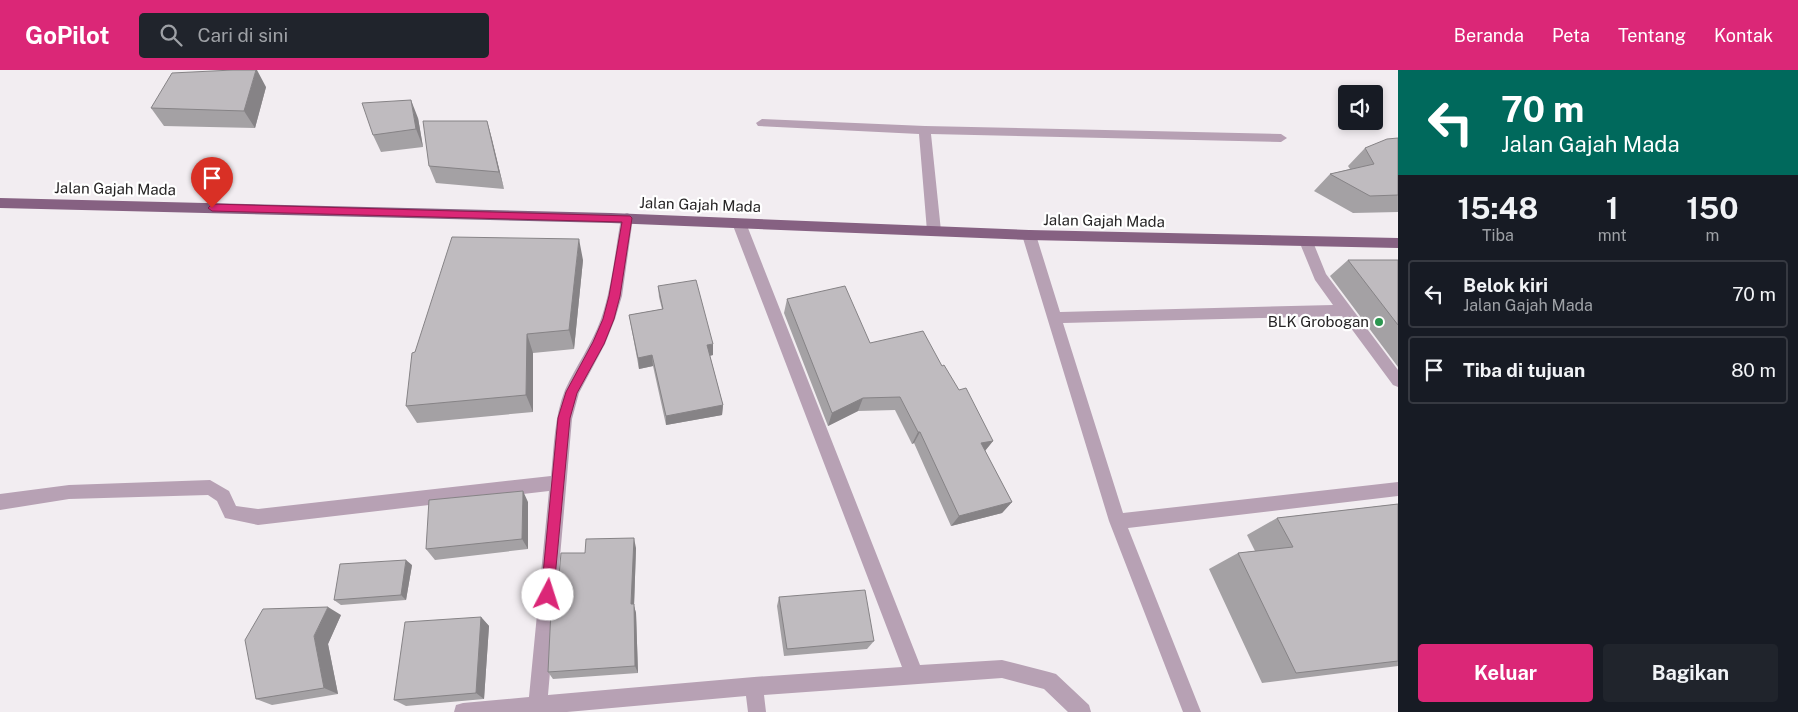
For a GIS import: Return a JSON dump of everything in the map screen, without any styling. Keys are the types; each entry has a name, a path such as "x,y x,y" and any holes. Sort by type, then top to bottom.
{"main road":[{"name":"Jalan Gajah Mada","path":"0,204 627,218 1029,235 1398,243"}],"street":[{"path":"762,123 925,130 1281,138"},
{"path":"925,130 934,231"},
{"path":"537,709 564,418 572,392 598,344 608,319 615,296 627,218"},
{"path":"739,223 914,674"},
{"path":"1029,235 1116,521 1192,712"},
{"path":"1306,241 1320,276 1398,381"},
{"path":"1055,318 1345,310"},
{"path":"0,502 69,492 210,487 223,496 231,513 258,517 558,483"},
{"path":"1116,521 1398,489"},
{"path":"463,712 537,709 754,686 1002,669 1049,681 1082,712"},
{"path":"754,686 757,712"}],"building":[{"path":"256,70 244,111 151,108 172,73"},
{"path":"411,100 416,129 373,135 362,103"},
{"path":"423,121 487,121 499,172 429,166"},
{"path":"1398,138 1398,195 1370,196 1330,174 1374,164 1365,148 1387,139"},
{"path":"452,237 579,239 569,330 527,334 526,395 406,406 412,353 415,352"},
{"path":"1348,260 1398,260 1398,325"},
{"path":"696,280 713,344 707,345 723,405 666,416 652,355 638,358 629,315 663,309 658,286"},
{"path":"845,286 870,343 923,331 942,366 944,365 959,390 966,388 993,441 981,443 1012,502 959,516 920,432 918,432 900,397 863,398 832,413 787,299"},
{"path":"523,491 522,539 426,549 429,500"},
{"path":"1398,504 1398,661 1296,673 1238,553 1293,547 1277,518"},
{"path":"634,538 631,604 634,604 635,666 548,672 551,610 556,609 561,553 585,553 586,539"},
{"path":"406,560 401,595 334,600 340,564"},
{"path":"865,590 874,641 787,649 779,597"},
{"path":"328,607 314,636 324,688 256,699 245,640 263,609"},
{"path":"481,617 476,693 394,700 405,622"}],"place":[{"name":"BLK Grobogan","path":"1379,322"}],"route":[{"path":"212,208 627,218 615,296 608,319 598,344 572,392 564,418 548,595"}]}
